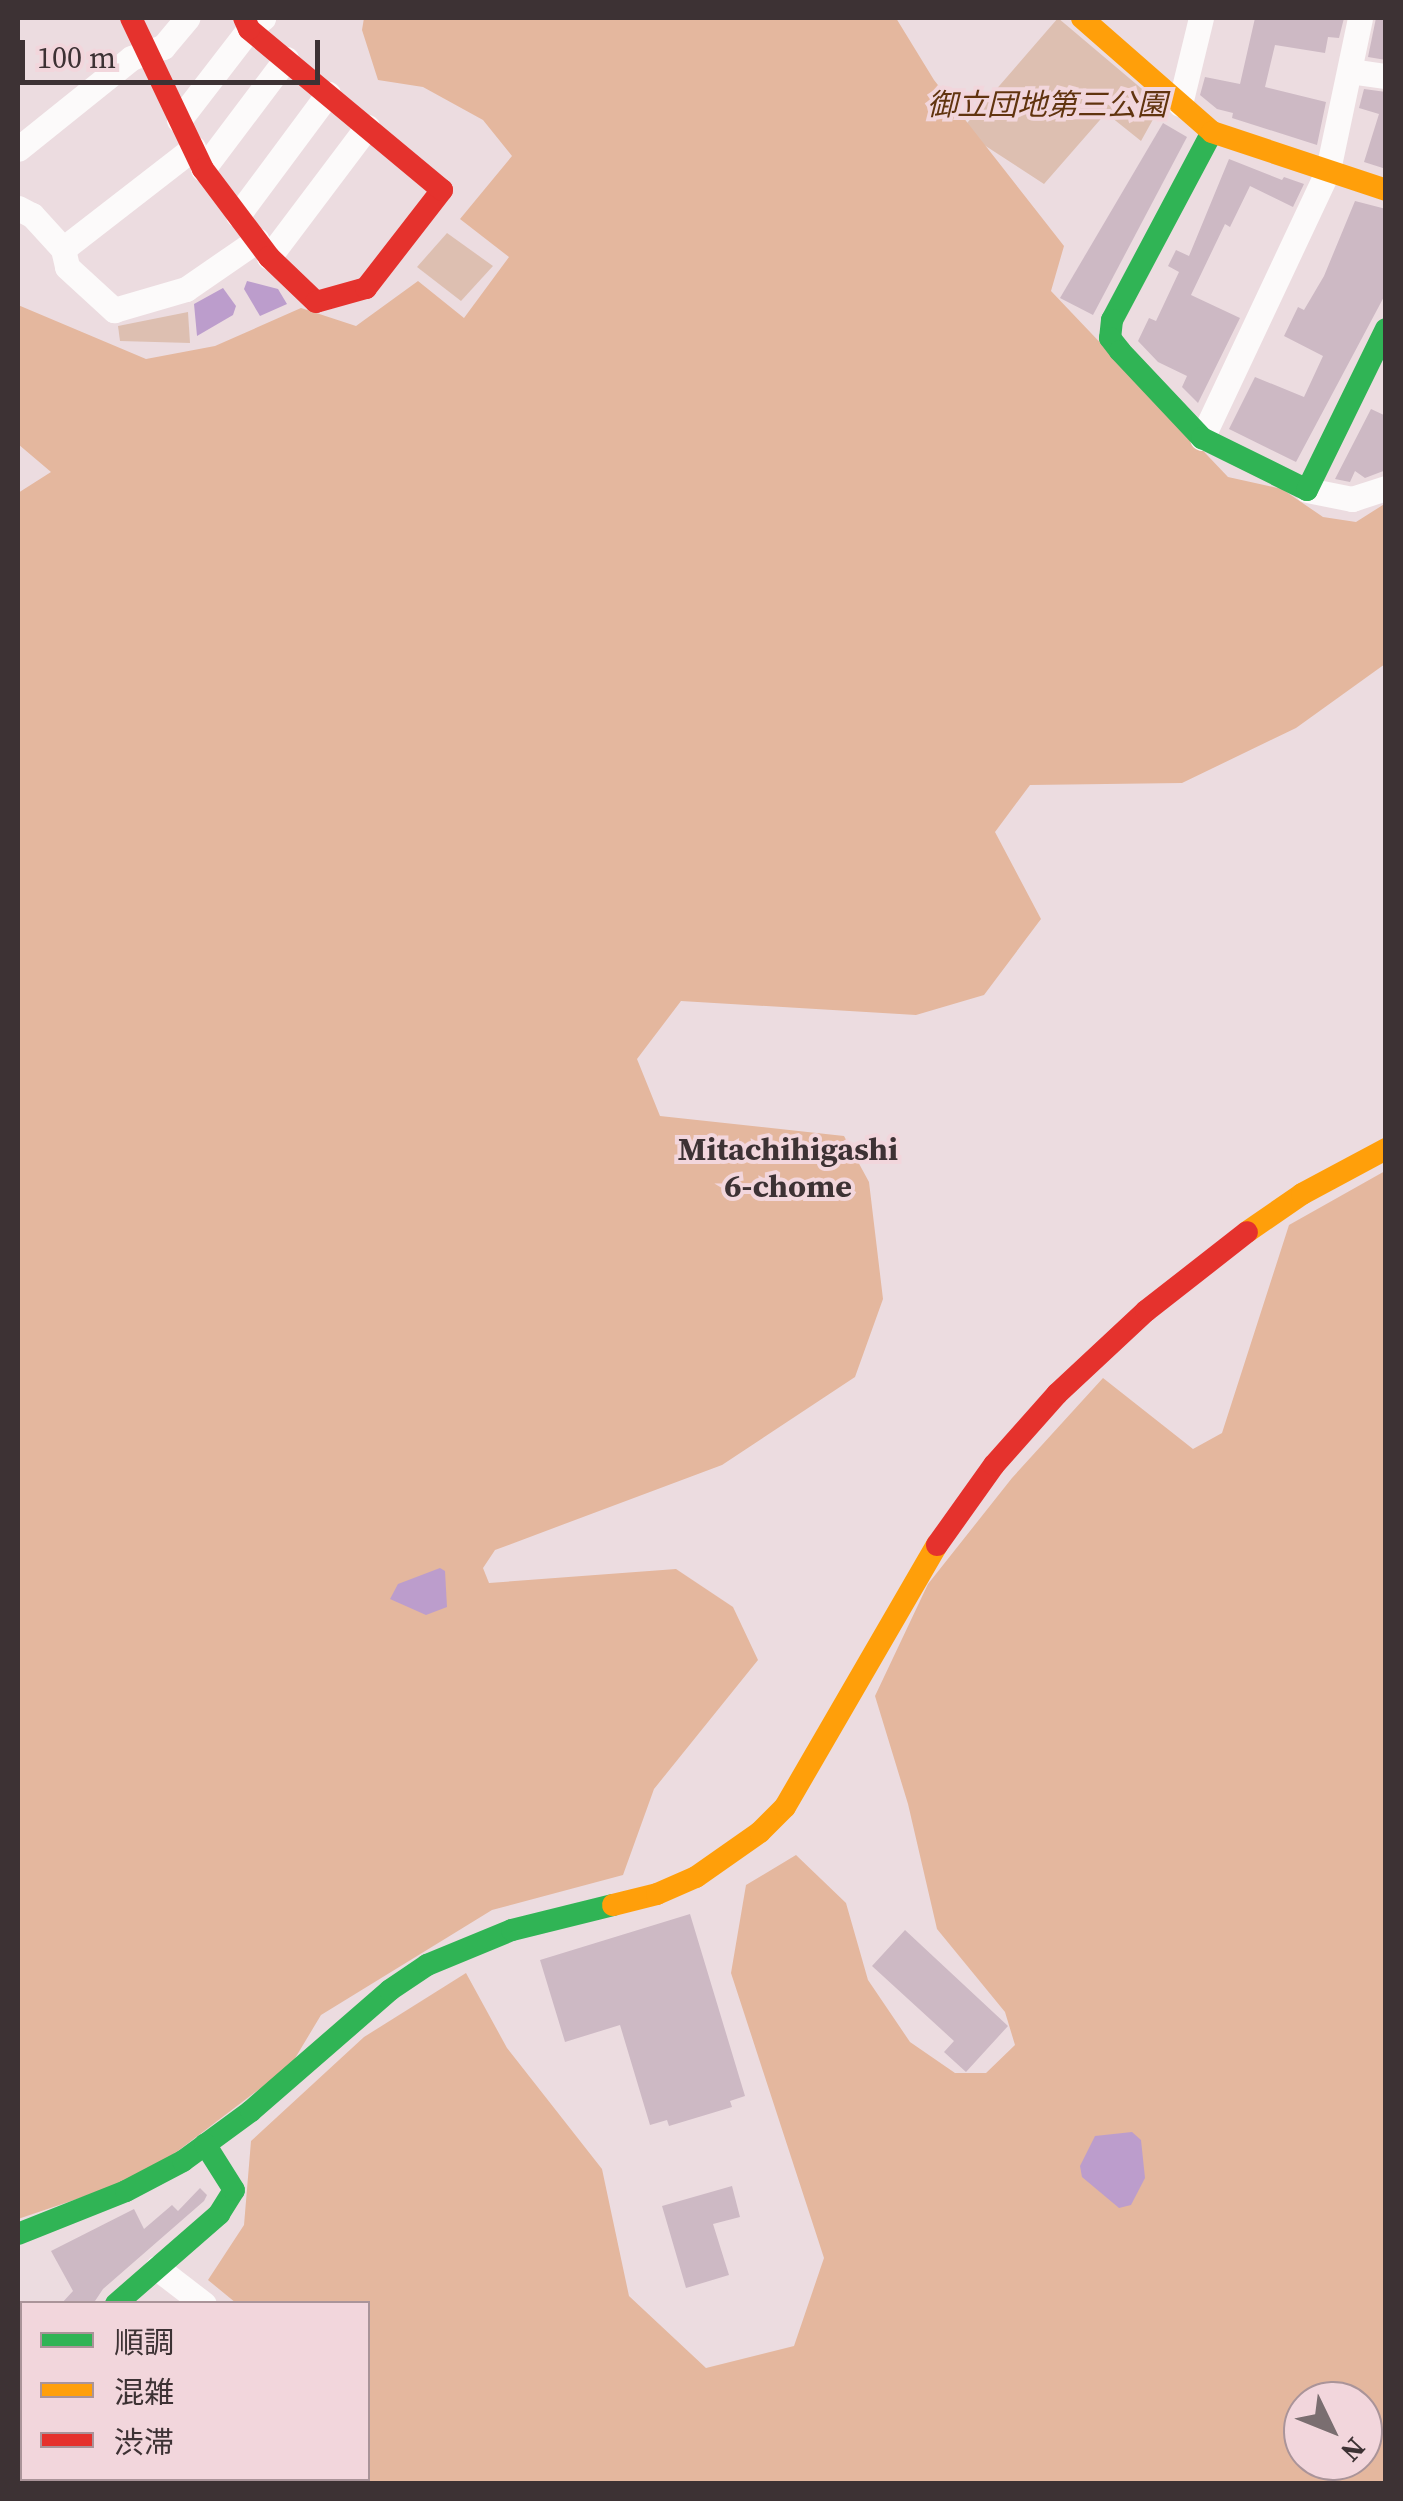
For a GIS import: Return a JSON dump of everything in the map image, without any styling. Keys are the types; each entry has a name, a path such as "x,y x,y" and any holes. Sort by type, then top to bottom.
{"street":[{"path":"131,18 179,120 198,158 263,248 316,302 366,288 442,190 286,60 252,21 179,120"},
{"path":"18,150 132,58 163,47 187,18"},
{"path":"1082,18 1212,132 1386,190"},
{"path":"1180,104 1201,18"},
{"path":"1202,438 1328,170 1360,18"},
{"path":"62,249 198,158 286,60"},
{"path":"1350,72 1386,76"},
{"path":"238,216 328,94"},
{"path":"18,208 32,215 62,249 67,267 114,310 186,289 263,248 367,127"},
{"path":"1212,132 1112,320 1110,338 1202,438 1327,498 1352,499 1386,488"},
{"path":"1307,490 1386,329"},
{"path":"18,2234 157,2176 251,2110 390,1990 427,1964 512,1930 657,1894 696,1876 760,1832 786,1806 812,1766 930,1555 994,1465 1057,1394 1146,1311 1222,1250 1302,1194 1386,1149"},
{"path":"119,2301 219,2214 234,2190 205,2144"},
{"path":"157,2268 200,2301"}],"green space":[{"name":"御立団地第三公園","path":"1058,18 1161,105 1141,141 1106,113 1044,184 961,130"},
{"path":"447,233 493,266 461,301 417,267"},
{"path":"188,312 190,343 120,341 118,326"}],"shaded area":[{"path":"364,18 896,18 934,80 1064,246 1051,291 1228,477 1282,489 1323,517 1356,522 1386,503 1385,664 1296,728 1182,783 1030,785 995,832 1041,919 984,995 916,1015 681,1001 637,1059 660,1116 844,1136 869,1182 883,1299 855,1377 722,1465 495,1550 483,1568 489,1583 676,1569 733,1607 758,1660 654,1789 623,1875 492,1910 321,2015 291,2065 145,2176 18,2219 18,493 51,472 18,444 18,305 146,359 215,346 301,308 356,326 418,281 464,318 509,257 460,219 512,156 483,120 423,87 378,80 362,30"},
{"path":"247,281 278,289 287,304 260,316 244,289"},
{"path":"223,288 236,306 233,315 197,336 194,304"},
{"path":"1385,1171 1385,2483 177,2484 370,2481 370,2301 234,2301 208,2280 244,2225 251,2141 364,2037 466,1973 507,2048 602,2169 629,2296 706,2368 794,2346 824,2258 731,1973 746,1885 796,1855 846,1903 868,1980 910,2042 955,2073 986,2073 1015,2045 1005,2012 937,1929 908,1804 875,1696 928,1584 1012,1478 1103,1378 1193,1449 1222,1433 1289,1225"},
{"path":"440,1568 445,1571 447,1607 426,1615 390,1599 398,1584"},
{"path":"1132,2132 1141,2140 1145,2178 1131,2205 1119,2208 1082,2177 1080,2166 1095,2136"}],"building":[{"path":"1255,18 1344,18 1339,38 1328,37 1325,53 1275,45 1265,87 1326,102 1317,145 1232,118 1233,113 1217,109 1200,95 1205,77 1240,84"},
{"path":"1376,18 1386,18 1386,60 1368,57"},
{"path":"1364,89 1386,92 1386,169 1364,162 1379,114 1359,108"},
{"path":"1163,123 1187,137 1093,315 1060,298"},
{"path":"1229,159 1282,180 1284,177 1304,184 1293,207 1250,186 1230,227 1225,224 1191,295 1240,318 1198,403 1182,387 1187,376 1158,362 1138,341 1149,318 1156,321 1179,272 1168,266 1176,250 1189,256"},
{"path":"1355,201 1386,209 1386,293 1296,462 1229,429 1255,377 1304,397 1323,356 1284,336 1298,307 1304,310 1324,276"},
{"path":"1371,409 1386,416 1386,470 1365,478 1355,471 1350,482 1335,479"},
{"path":"690,1914 745,2096 730,2101 732,2107 669,2126 667,2120 650,2125 620,2025 565,2042 540,1960"},
{"path":"905,1930 1008,2026 966,2072 944,2052 954,2041 872,1966"},
{"path":"732,2186 740,2217 713,2224 729,2275 686,2288 662,2206"},
{"path":"200,2188 207,2195 103,2289 95,2301 64,2301 73,2291 51,2251 134,2209 144,2229 172,2205 178,2211"}],"traffic: fast":[{"path":"1212,132 1112,320 1110,338 1120,351 1202,438 1307,490 1386,329"},
{"path":"18,2234 126,2191 183,2161 251,2111 390,1990 427,1965 512,1930 613,1905"},
{"path":"119,2301 219,2214 234,2190 205,2144"}],"traffic: slow":[{"path":"1082,18 1212,132 1386,190"},
{"path":"1247,1232 1302,1194 1386,1149"},
{"path":"613,1905 657,1894 696,1877 760,1832 785,1807 937,1545"}],"traffic: jam":[{"path":"131,18 203,169 269,257 316,302 366,288 442,190 249,29 244,18"},
{"path":"937,1545 994,1465 1057,1394 1146,1311 1247,1232"}],"district":[{"name":"Mitachihigashi 6-chome","path":"788,1168"}]}
